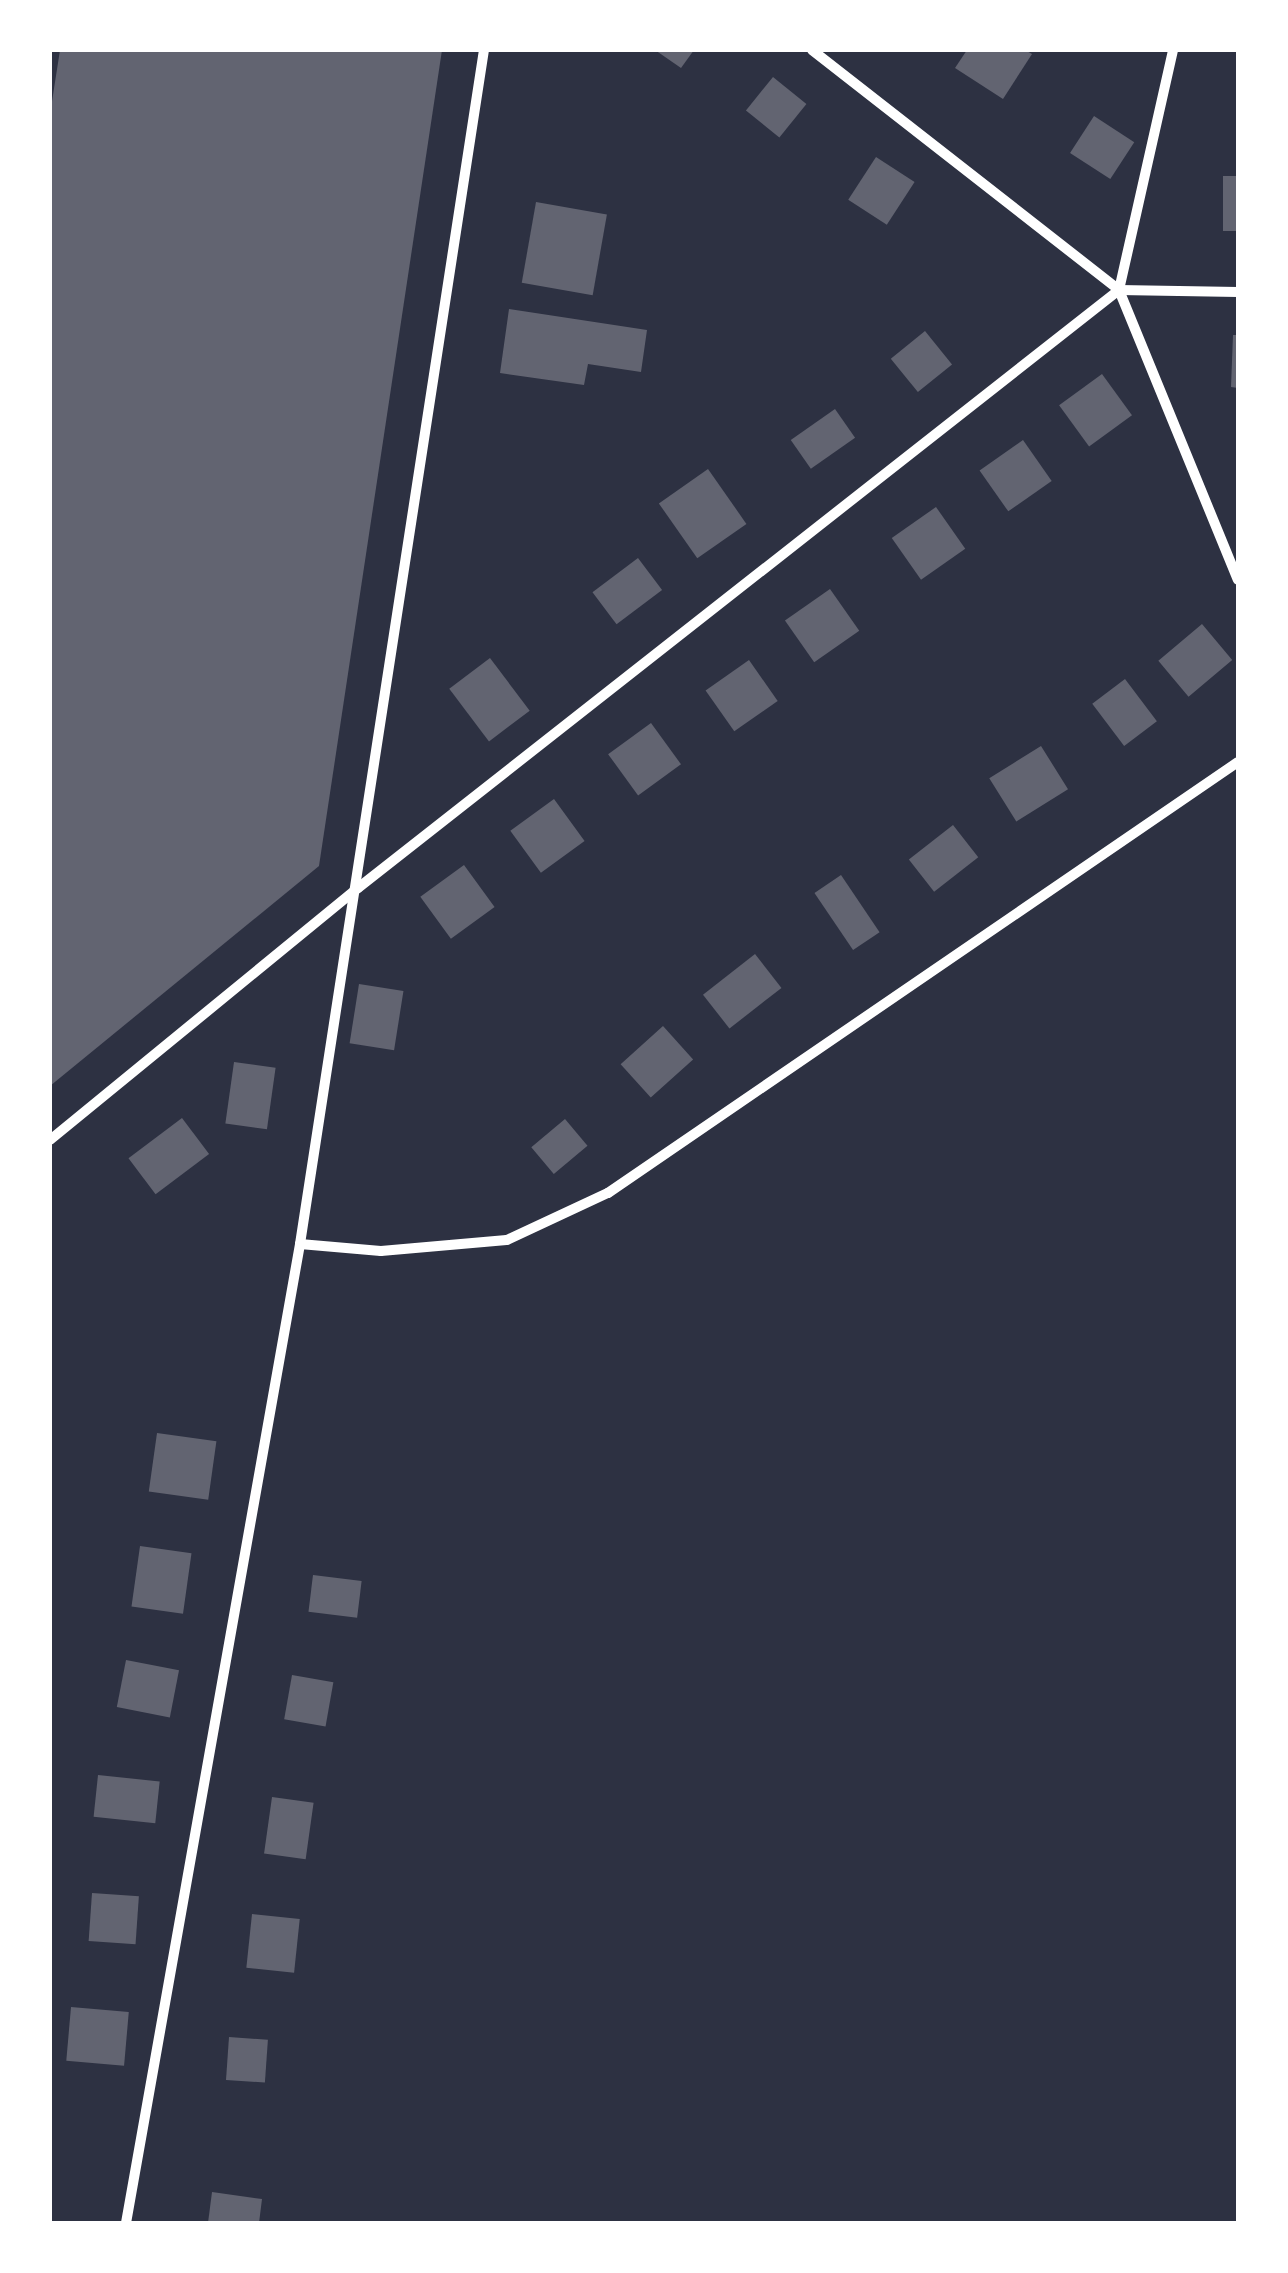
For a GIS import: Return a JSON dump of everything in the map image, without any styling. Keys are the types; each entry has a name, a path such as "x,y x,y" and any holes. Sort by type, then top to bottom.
{"street":[{"path":"126,2223 300,1244 358,888 484,50"},
{"path":"812,50 1119,290 1238,580"},
{"path":"1119,290 1173,50"},
{"path":"50,1140 358,888 1119,290 1238,292"},
{"path":"300,1244 381,1251 506,1240 608,1193 1238,762"}],"building":[{"path":"60,50 442,50 319,866 50,1086 50,114"},
{"path":"655,50 694,50 681,68"},
{"path":"967,50 1025,50 1032,54 1003,99 955,68"},
{"path":"773,77 806,104 779,137 746,110"},
{"path":"1094,116 1134,142 1110,179 1070,153"},
{"path":"876,157 915,182 887,225 848,200"},
{"path":"1223,176 1238,176 1238,231 1223,231"},
{"path":"536,202 607,215 593,295 522,283"},
{"path":"509,309 647,330 641,372 588,364 584,385 500,373"},
{"path":"925,331 952,364 918,392 891,359"},
{"path":"1233,335 1238,335 1238,388 1231,387"},
{"path":"1102,374 1132,415 1089,446 1059,405"},
{"path":"835,409 855,438 811,469 791,440"},
{"path":"1023,440 1052,481 1008,511 980,470"},
{"path":"708,469 746,524 697,558 659,503"},
{"path":"936,507 965,549 921,580 892,538"},
{"path":"638,558 662,590 617,624 592,592"},
{"path":"830,589 859,631 814,662 785,621"},
{"path":"1202,624 1232,660 1189,697 1158,661"},
{"path":"490,658 530,711 489,741 449,689"},
{"path":"749,660 778,701 734,731 706,690"},
{"path":"1125,679 1157,721 1124,746 1092,704"},
{"path":"651,723 681,764 638,795 608,754"},
{"path":"1041,746 1068,789 1016,822 989,778"},
{"path":"554,799 585,841 541,873 510,831"},
{"path":"953,825 978,857 934,892 909,859"},
{"path":"464,865 495,907 451,939 420,897"},
{"path":"841,875 880,932 853,950 814,893"},
{"path":"755,954 781,988 729,1029 703,995"},
{"path":"359,984 403,991 394,1050 350,1043"},
{"path":"663,1026 693,1059 651,1098 621,1064"},
{"path":"234,1062 276,1068 267,1129 225,1123"},
{"path":"182,1118 209,1154 156,1194 128,1158"},
{"path":"565,1119 587,1146 554,1174 531,1147"},
{"path":"157,1433 216,1441 208,1500 149,1491"},
{"path":"140,1546 191,1553 183,1614 132,1606"},
{"path":"313,1575 362,1581 357,1618 308,1612"},
{"path":"126,1660 179,1670 170,1717 117,1707"},
{"path":"292,1675 333,1682 326,1727 284,1719"},
{"path":"98,1775 160,1781 155,1823 94,1817"},
{"path":"272,1797 314,1803 306,1859 264,1853"},
{"path":"92,1893 139,1896 136,1944 89,1941"},
{"path":"252,1914 300,1919 294,1973 246,1968"},
{"path":"71,2007 129,2012 124,2066 66,2061"},
{"path":"229,2037 268,2040 265,2083 226,2080"},
{"path":"212,2192 262,2199 259,2223 208,2223"}]}
